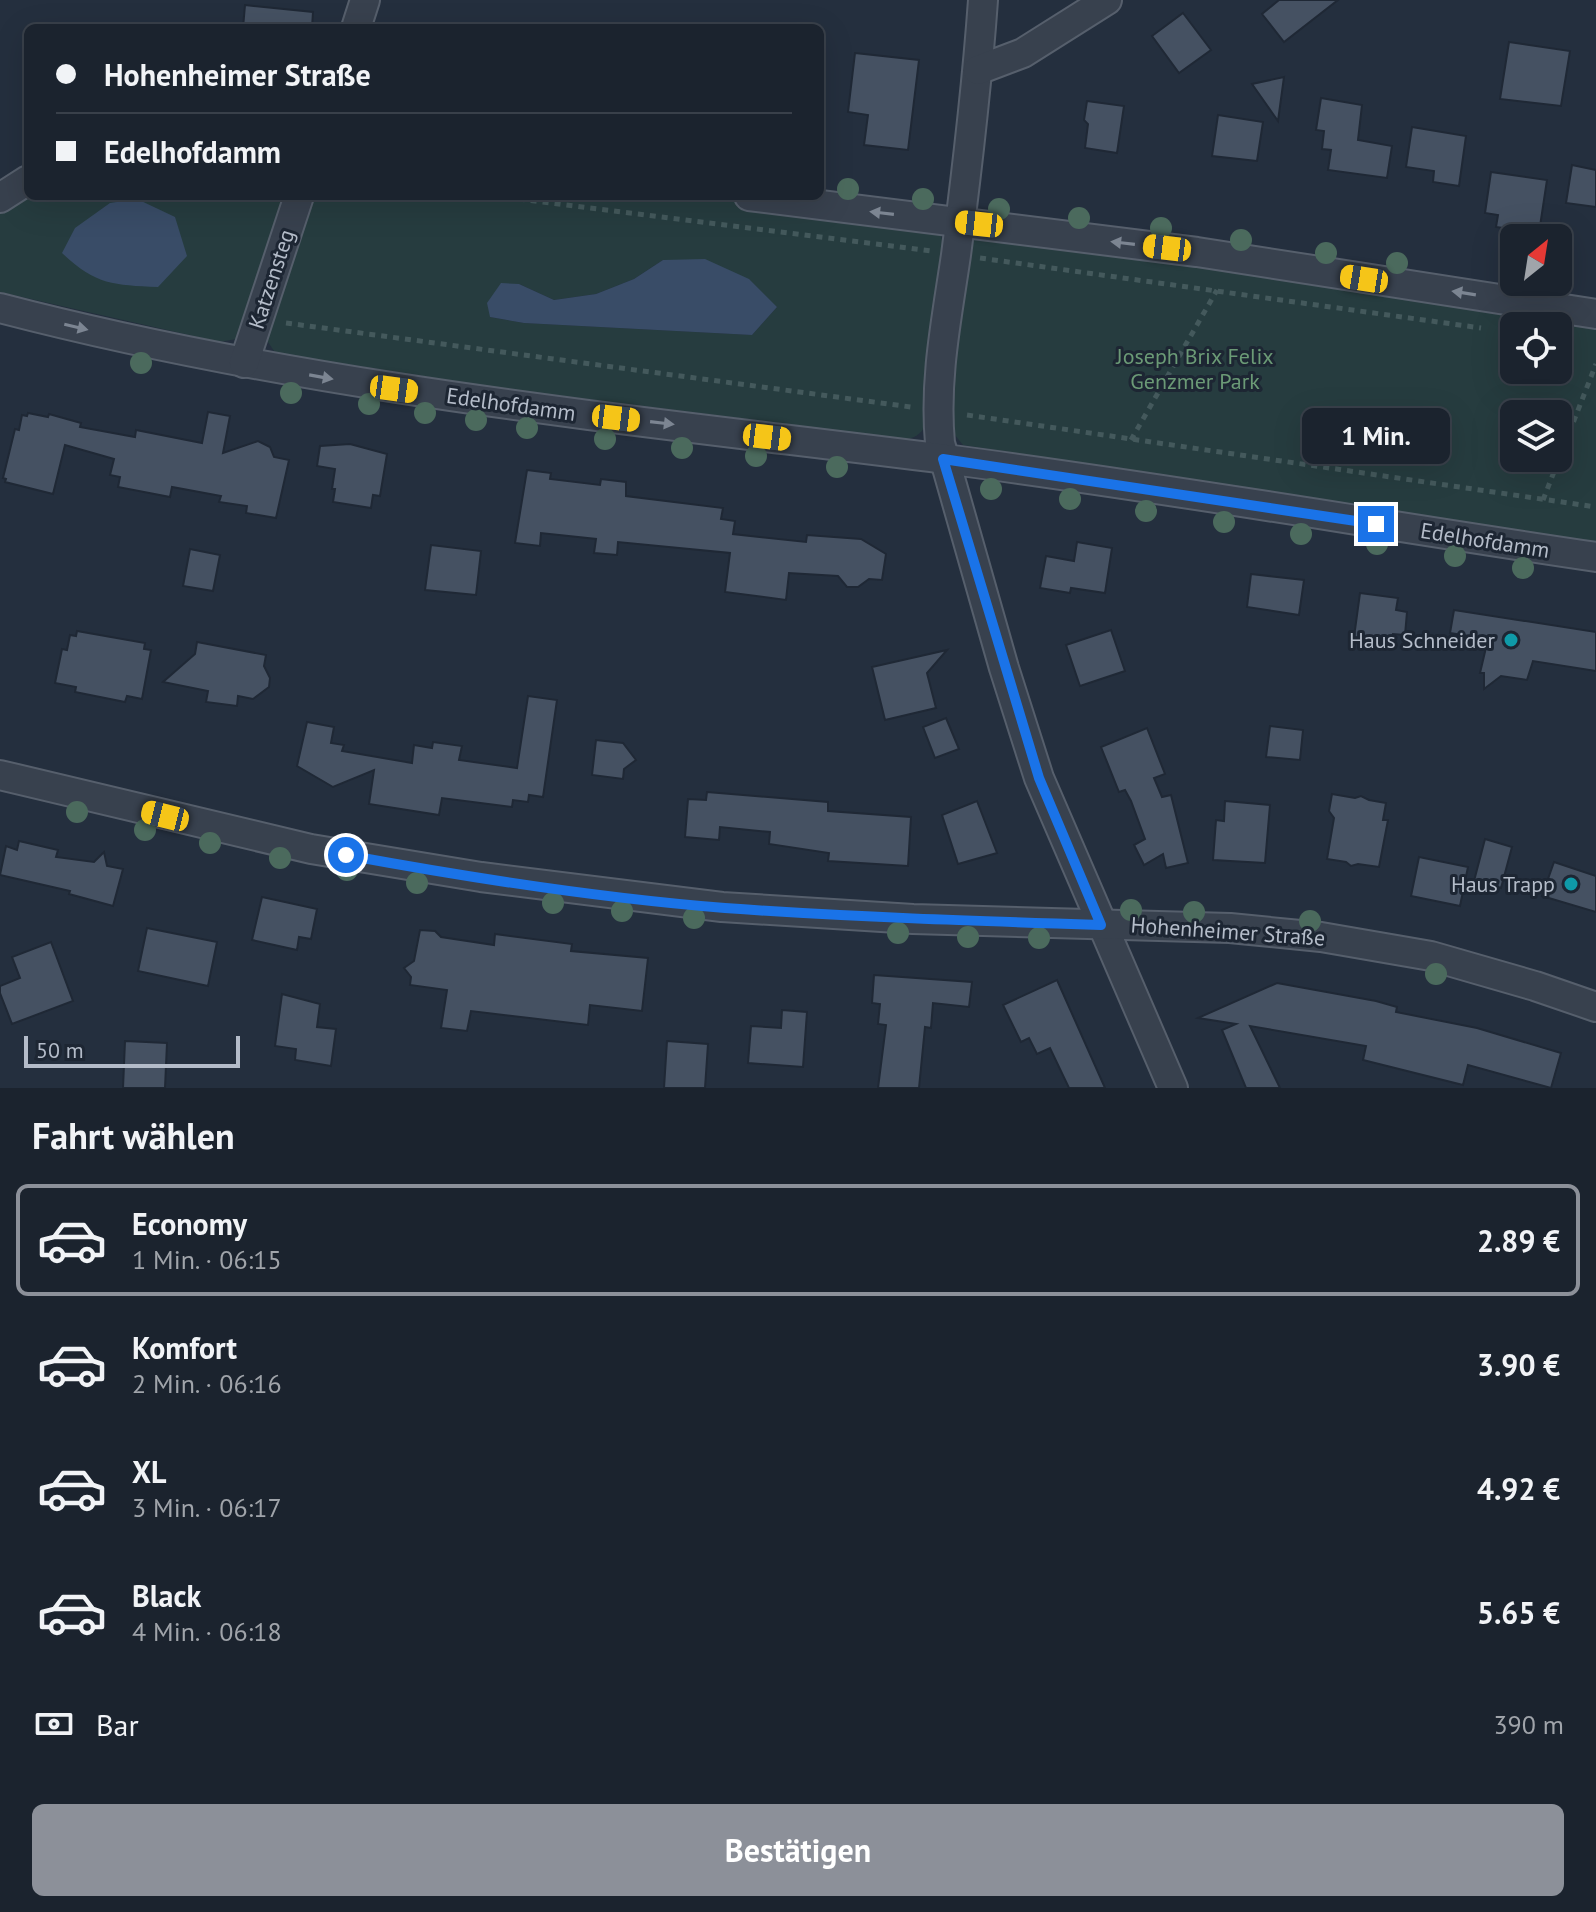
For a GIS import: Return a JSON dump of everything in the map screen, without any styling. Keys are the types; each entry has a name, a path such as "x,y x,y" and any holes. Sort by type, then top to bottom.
{"street":[{"path":"357,24 365,0"},
{"path":"983,0 960,222 943,337 937,411 943,459 1039,778 1173,1088"},
{"path":"978,70 1023,53 1107,0"},
{"path":"0,198 24,183"},
{"name":"Katzensteg","path":"244,363 298,200"},
{"path":"781,200 1197,252 1596,314"},
{"name":"Edelhofdamm","path":"0,308 244,363 465,399 943,459 1596,557"},
{"name":"Hohenheimer Straße","path":"0,775 311,849 573,890 804,913 1230,928 1343,940 1431,956 1596,1007"}],"path":[{"path":"526,200 936,252"},
{"path":"971,257 1483,328"},
{"path":"1131,440 1217,290"},
{"path":"285,323 920,408"},
{"path":"1543,500 1596,364"},
{"path":"957,413 1596,507"}],"green space":[{"path":"24,197 24,200 287,200 241,334 236,339 220,342 0,292 0,205"},
{"path":"310,200 744,200 927,223 939,229 944,247 926,425 916,436 907,439 493,387 274,351 266,339","holes":["663,260 777,307 752,335 524,323 490,317 519,284 554,300 596,294 634,279"]},
{"name":"Joseph Brix Felix Genzmer Park","path":"976,234 1545,312 1500,312 1500,384 1572,384 1572,316 1596,319 1596,542 963,445 950,429 955,327 970,239"}],"water":[{"path":"139,200 175,217 187,256 158,287 106,281 85,272 62,253 75,228 110,203"},
{"path":"705,259 749,279 777,307 752,335 524,323 490,317 487,303 501,283 519,284 554,300 596,294 634,279 663,260"}],"building":[{"path":"1279,0 1338,0 1284,42 1262,14"},
{"path":"245,5 313,12 312,24 243,24"},
{"path":"1183,13 1211,50 1179,73 1152,36"},
{"path":"1509,42 1570,51 1561,106 1500,99"},
{"path":"855,53 919,60 908,150 864,145 868,115 848,112"},
{"path":"1284,77 1278,121 1252,84"},
{"path":"1321,98 1362,105 1358,140 1392,146 1387,178 1328,170 1331,150 1322,149 1324,131 1316,130"},
{"path":"1087,101 1124,106 1117,153 1085,148"},
{"path":"1218,115 1263,122 1257,161 1212,156"},
{"path":"1412,127 1466,136 1459,186 1433,182 1434,171 1406,167"},
{"path":"1572,165 1596,170 1596,207 1566,203"},
{"path":"1491,172 1547,180 1540,224 1500,224 1500,228 1496,227 1498,215 1485,213"},
{"path":"208,412 230,416 223,453 258,441 270,447 274,457 289,460 276,518 246,513 247,506 219,502 221,496 172,487 170,497 118,487 120,477 110,475 114,459 65,445 53,494 5,482 3,478 15,429 19,430 22,415 27,416 28,413 48,417 49,414 81,423 80,427 135,437 136,430 202,443"},
{"path":"350,444 387,454 380,496 373,495 371,508 333,502 335,469 317,466 320,446"},
{"path":"527,470 551,473 550,479 600,485 601,479 626,482 626,496 723,508 721,519 735,521 733,534 806,542 807,535 861,539 886,554 882,580 869,579 858,587 847,587 838,576 789,573 786,600 725,592 730,553 618,542 617,555 594,553 596,539 541,533 540,546 515,543"},
{"path":"1077,542 1112,548 1105,593 1071,588 1070,593 1040,588 1046,556 1074,561"},
{"path":"431,545 481,551 476,595 425,590"},
{"path":"190,549 220,555 213,591 183,586"},
{"path":"1251,574 1304,580 1299,615 1247,607"},
{"path":"1360,593 1398,598 1396,610 1407,612 1405,635 1393,634 1392,643 1354,637"},
{"path":"1454,610 1596,632 1596,671 1533,661 1527,680 1501,676 1484,689 1484,673 1480,673 1488,639 1450,633"},
{"path":"1111,630 1125,671 1080,686 1066,645"},
{"path":"77,631 145,643 144,649 151,650 142,699 127,696 125,702 75,692 76,687 55,683 62,649 67,650 70,635 76,636"},
{"path":"197,642 266,655 264,666 270,678 269,687 253,699 238,696 237,706 206,702 208,691 163,682 195,654"},
{"path":"947,650 927,673 936,708 885,720 872,667"},
{"path":"528,696 557,700 543,797 529,795 528,802 513,800 512,807 442,798 439,815 369,804 374,770 333,787 297,766 307,722 334,727 331,743 344,745 342,751 412,763 414,745 432,748 433,742 462,746 459,760 517,768"},
{"path":"946,718 959,749 935,758 923,727"},
{"path":"1270,726 1303,730 1300,760 1266,757"},
{"path":"1147,728 1165,774 1154,778 1162,797 1171,795 1188,863 1166,868 1163,854 1144,865 1134,845 1145,839 1131,801 1125,790 1119,792 1101,747"},
{"path":"596,740 623,743 636,760 624,769 623,779 592,775"},
{"path":"707,792 828,802 828,811 911,817 908,866 828,861 829,853 769,844 770,832 720,827 719,840 685,837 688,799 706,800"},
{"path":"1332,794 1355,798 1361,796 1386,803 1383,820 1388,820 1379,867 1351,866 1346,862 1327,859 1334,818 1329,811"},
{"path":"977,801 997,853 958,864 942,815"},
{"path":"1225,801 1270,805 1265,863 1213,860 1216,820 1224,821"},
{"path":"1485,839 1512,847 1501,888 1474,881"},
{"path":"19,841 58,850 56,857 94,862 104,852 107,866 123,869 113,906 69,894 70,891 0,875 6,846 17,850"},
{"path":"1419,857 1468,867 1460,906 1411,896"},
{"name":"Haus Trapp","path":"1554,862 1596,876 1596,912 1542,896"},
{"path":"262,897 317,909 311,939 299,937 297,950 252,940"},
{"path":"147,928 217,942 208,986 138,971"},
{"path":"420,930 435,931 441,937 494,945 495,934 572,944 571,951 648,958 642,1011 590,1005 588,1025 471,1011 467,1031 441,1028 447,990 410,985 411,977 404,968 414,961"},
{"path":"51,942 73,1001 12,1024 0,986 20,978 12,957"},
{"path":"874,975 972,982 969,1007 933,1003 931,1028 925,1027 919,1088 878,1088 886,1025 878,1024 880,1004 872,1003"},
{"path":"1057,980 1105,1088 1069,1088 1050,1048 1037,1054 1029,1038 1021,1042 1003,1005"},
{"path":"1277,983 1376,1001 1397,1007 1396,1012 1477,1028 1561,1053 1551,1088 1468,1065 1463,1085 1363,1060 1366,1046 1250,1026 1280,1088 1246,1088 1222,1030 1236,1024 1198,1018"},
{"path":"282,994 320,1004 317,1027 336,1029 331,1066 295,1060 296,1049 275,1046"},
{"path":"782,1010 807,1012 803,1067 748,1063 751,1026 781,1028"},
{"path":"125,1041 167,1043 165,1088 123,1088"},
{"path":"667,1041 708,1044 705,1088 664,1088"}],"place":[{"name":"Haus Schneider","path":"1511,640"},
{"name":"Haus Trapp","path":"1571,884"}],"route":[{"path":"346,855 588,892 722,907 913,919 1101,925 1039,778 943,459 1376,524"}]}
